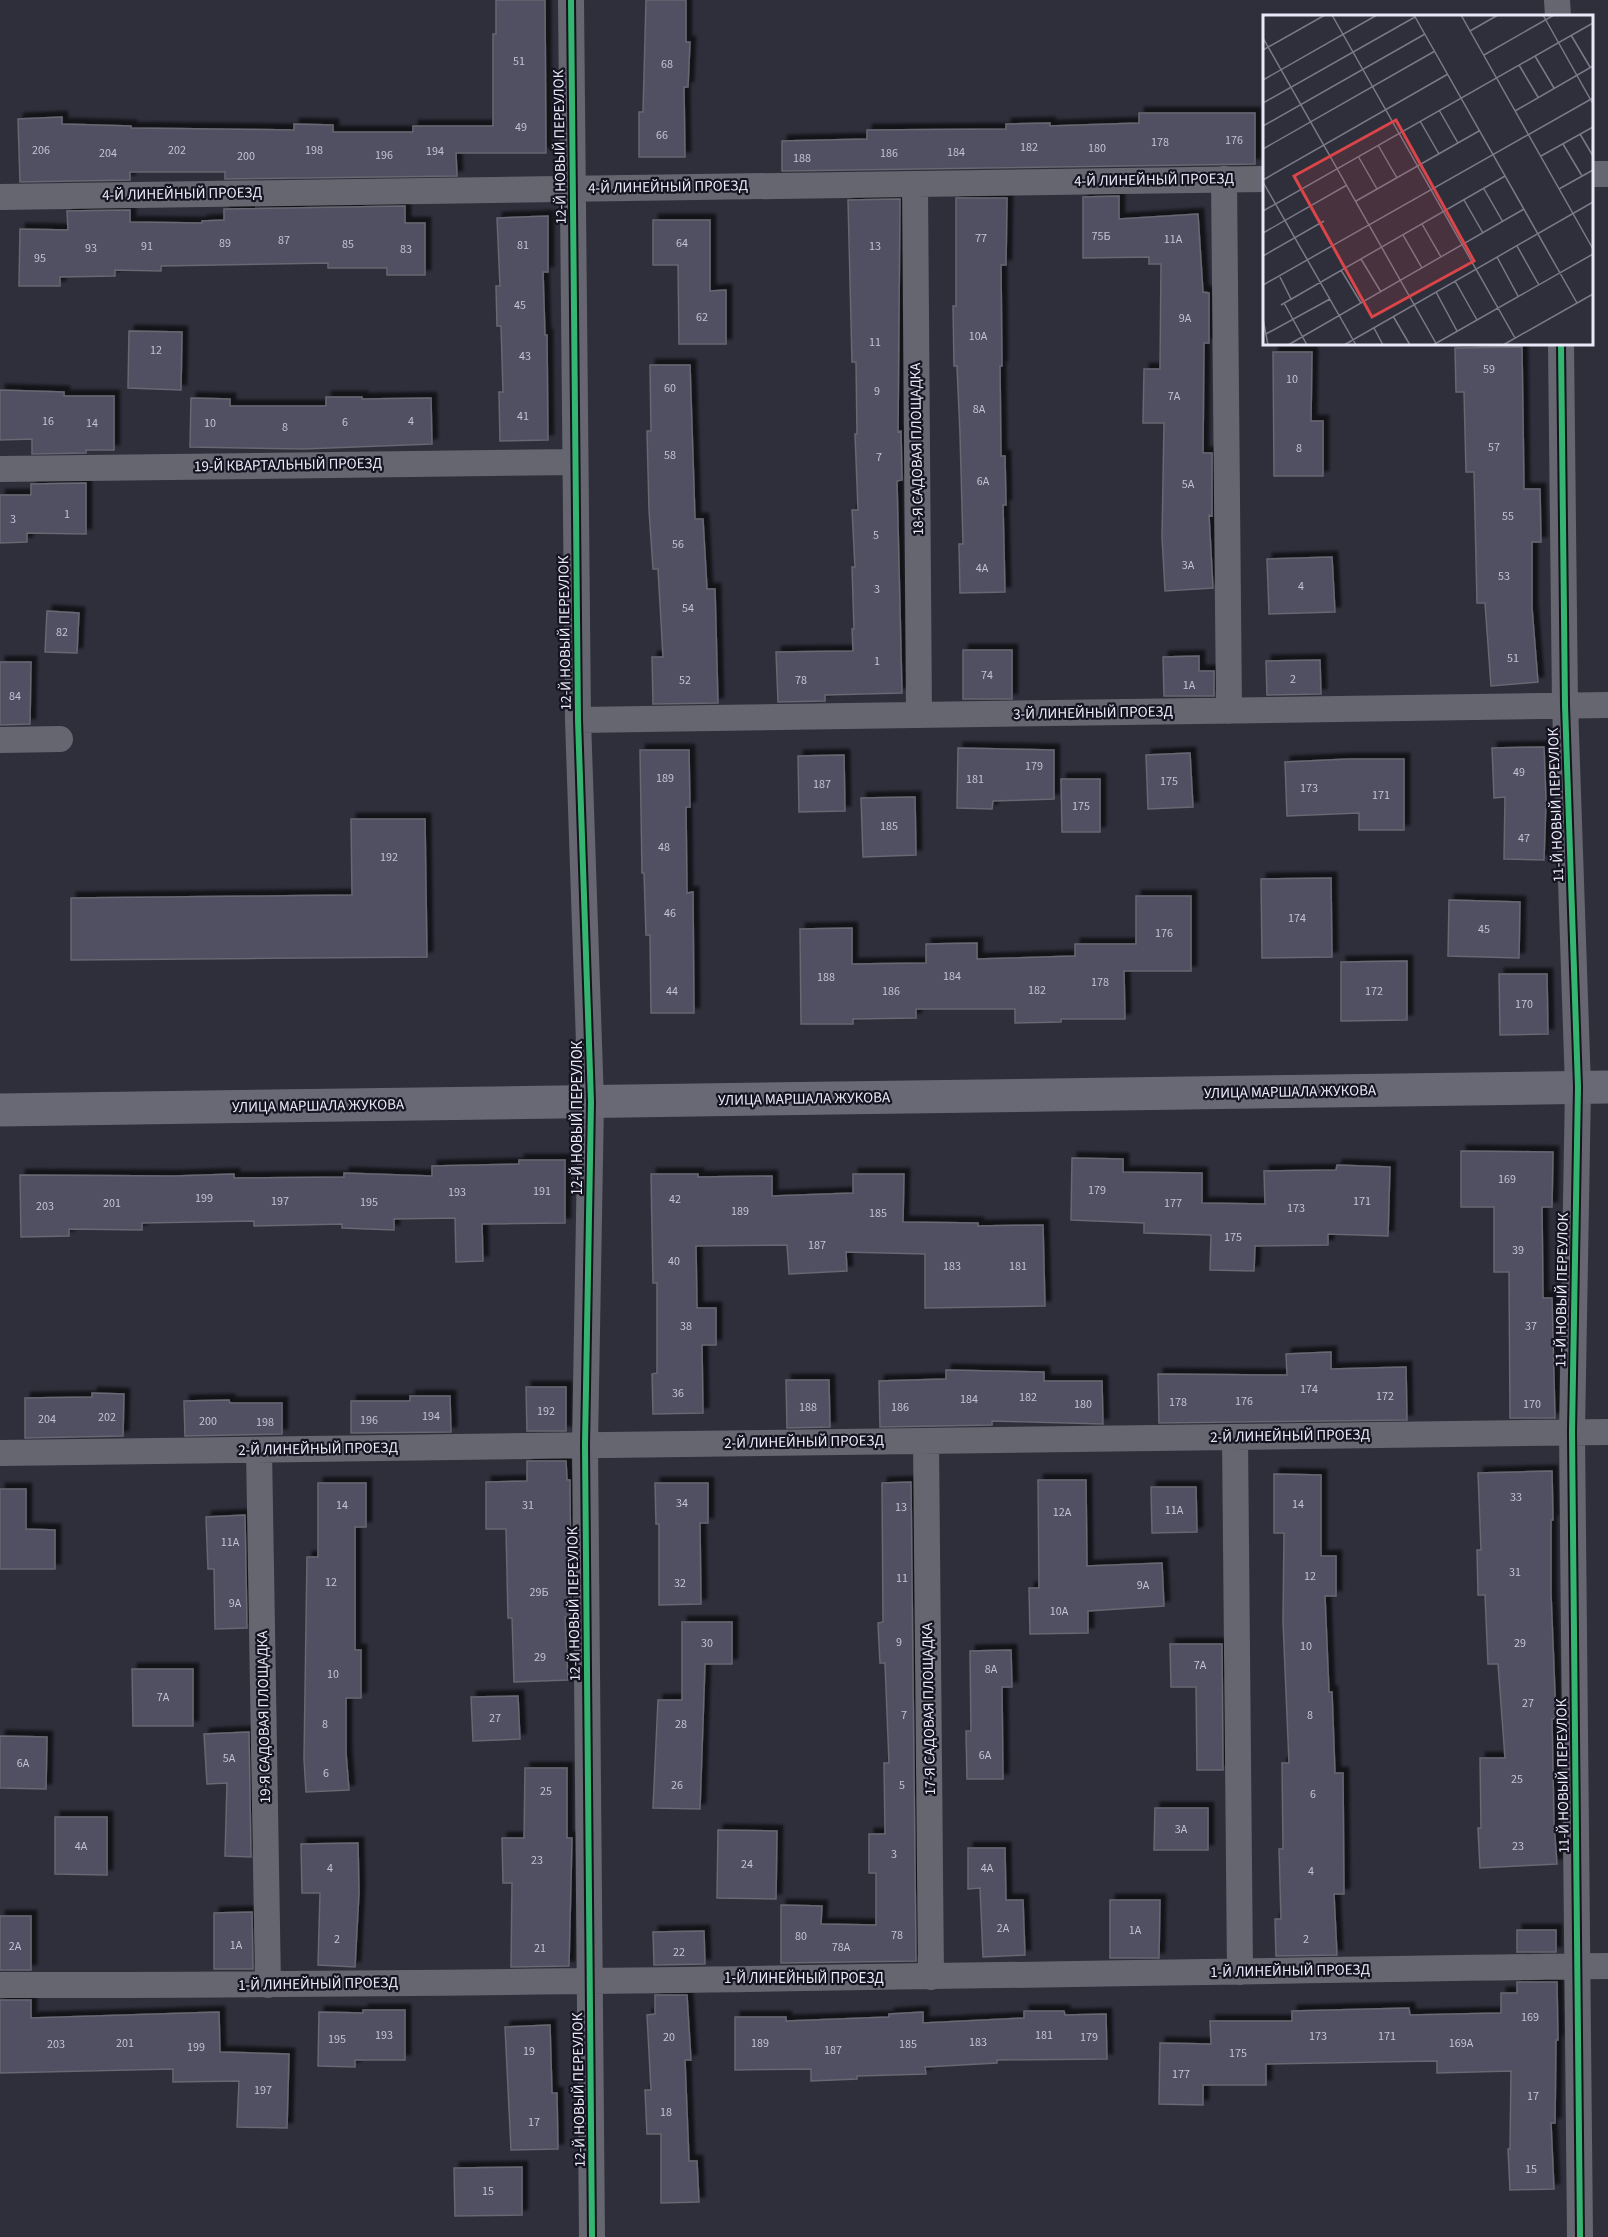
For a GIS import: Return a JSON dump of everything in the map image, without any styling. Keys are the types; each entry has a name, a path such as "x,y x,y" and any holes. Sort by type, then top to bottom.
{"main road":[{"name":"УЛИЦА МАРШАЛА ЖУКОВА","path":"0,1110 1593,1087"}],"street":[{"name":"12-Й НОВЫЙ ПЕРЕУЛОК","path":"571,0 578,720 591,1102 585,1445 592,2237"},
{"path":"1557,0 1558,15"},
{"path":"1224,179 1229,711"},
{"name":"4-Й ЛИНЕЙНЫЙ ПРОЕЗД","path":"0,197 1263,179"},
{"name":"18-Я САДОВАЯ ПЛОЩАДКА","path":"915,184 919,715"},
{"name":"11-Й НОВЫЙ ПЕРЕУЛОК","path":"1561,345 1564,705 1593,1087 1572,1432 1580,2237"},
{"name":"19-Й КВАРТАЛЬНЫЙ ПРОЕЗД","path":"0,469 575,462"},
{"name":"3-Й ЛИНЕЙНЫЙ ПРОЕЗД","path":"578,720 1608,705"},
{"path":"0,740 60,739"},
{"name":"2-Й ЛИНЕЙНЫЙ ПРОЕЗД","path":"0,1453 1608,1432"},
{"path":"1235,1437 1240,1972"},
{"name":"17-Я САДОВАЯ ПЛОЩАДКА","path":"926,1441 931,1977"},
{"name":"19-Я САДОВАЯ ПЛОЩАДКА","path":"259,1450 268,1985"},
{"name":"1-Й ЛИНЕЙНЫЙ ПРОЕЗД","path":"0,1985 268,1985 1608,1966"}],"building":[{"path":"496,0 545,0 546,153 456,153 457,176 225,179 225,172 130,172 130,180 20,182 18,119 62,117 62,124 131,126 131,128 294,130 294,124 333,125 333,132 413,132 413,126 493,126 493,34 496,34"},
{"path":"646,0 686,0 686,42 690,42 688,87 684,87 685,157 639,157 639,112 643,112"},
{"path":"1139,113 1255,113 1255,164 782,171 782,141 867,139 867,130 1006,129 1006,124 1050,123 1050,126 1139,123"},
{"path":"1119,196 1119,219 1198,214 1203,292 1209,293 1209,343 1204,343 1203,453 1212,453 1212,516 1209,515 1213,588 1165,591 1162,537 1164,423 1143,423 1144,369 1160,369 1161,264 1149,264 1149,257 1083,258 1083,197"},
{"path":"956,198 1007,198 1006,265 1001,265 1002,366 1000,366 1001,456 1005,456 1006,505 1003,505 1005,592 960,593 959,544 963,544 953,306 956,306"},
{"path":"900,199 898,432 901,431 902,480 897,481 902,693 825,695 825,701 778,702 776,652 853,651 852,567 855,567 852,510 858,510 855,434 857,434 856,362 852,362 848,200"},
{"path":"405,206 405,223 425,223 425,275 387,275 387,268 328,268 328,263 161,266 161,271 115,270 115,276 60,277 60,286 19,286 20,229 68,230 67,211 130,210 130,222 202,223 202,221 224,220 224,209"},
{"path":"548,216 548,272 543,272 545,335 547,335 548,440 500,441 499,392 503,392 501,326 497,326 496,286 500,286 497,218"},
{"path":"653,220 710,220 710,291 726,290 726,344 679,344 678,265 653,265"},
{"path":"129,331 182,332 181,390 128,388"},
{"path":"1522,347 1524,489 1540,489 1541,542 1532,542 1532,608 1538,682 1491,686 1485,603 1477,603 1474,472 1466,472 1464,392 1456,392 1455,348"},
{"path":"1273,352 1312,352 1311,421 1323,421 1323,476 1274,476"},
{"path":"650,365 690,365 695,519 703,519 707,589 715,589 718,703 653,704 652,657 663,657 658,569 653,569 649,510 647,431 651,431"},
{"path":"0,390 64,392 64,396 114,396 114,450 32,454 32,439 0,440"},
{"path":"326,397 431,398 432,444 303,449 190,447 191,398 230,399 230,406 326,406"},
{"path":"86,483 86,534 27,533 27,542 0,543 0,495 31,495 31,484"},
{"path":"1332,557 1335,612 1269,614 1267,559"},
{"path":"47,611 79,613 77,653 45,652"},
{"path":"963,650 1012,650 1012,699 963,699"},
{"path":"1199,656 1199,671 1214,671 1214,696 1164,696 1163,657"},
{"path":"1320,660 1321,694 1267,695 1266,661"},
{"path":"0,662 31,662 30,724 0,725"},
{"path":"1544,747 1546,801 1544,860 1504,859 1505,797 1494,798 1492,748"},
{"path":"958,748 1054,750 1054,799 993,801 992,809 957,808"},
{"path":"640,750 689,750 690,807 686,807 687,893 693,892 694,1013 651,1013 650,935 646,935 644,873 642,873"},
{"path":"1190,753 1193,807 1148,809 1146,755"},
{"path":"844,755 845,811 799,812 798,756"},
{"path":"1404,759 1404,830 1359,830 1359,813 1287,816 1285,762"},
{"path":"1061,779 1100,779 1100,832 1062,832"},
{"path":"915,797 916,855 863,857 861,798"},
{"path":"351,819 425,819 427,957 71,960 71,898 352,895"},
{"path":"1331,878 1332,957 1262,958 1261,879"},
{"path":"1136,896 1191,896 1191,971 1124,971 1125,1019 1061,1019 1061,1022 1015,1023 1015,1009 916,1009 916,1018 853,1019 853,1024 801,1024 800,929 852,928 852,964 926,963 926,944 977,943 977,959 1075,956 1075,944 1136,944"},
{"path":"1449,900 1520,902 1519,958 1448,956"},
{"path":"1407,961 1407,1020 1341,1021 1341,962"},
{"path":"1499,974 1547,974 1548,1034 1500,1035"},
{"path":"1461,1151 1553,1152 1552,1207 1542,1207 1543,1298 1552,1298 1555,1418 1510,1418 1509,1272 1494,1272 1494,1207 1461,1207"},
{"path":"1072,1158 1123,1159 1123,1172 1202,1173 1202,1203 1265,1204 1264,1171 1336,1170 1337,1165 1390,1167 1388,1236 1328,1234 1328,1245 1255,1246 1254,1271 1210,1270 1211,1235 1144,1233 1144,1223 1071,1220"},
{"path":"519,1160 565,1160 565,1223 482,1224 483,1261 456,1262 455,1218 394,1219 394,1230 342,1228 342,1224 254,1226 254,1221 142,1223 142,1230 69,1229 69,1236 21,1237 20,1175 234,1174 234,1178 344,1177 344,1173 432,1176 432,1166 519,1164"},
{"path":"651,1174 698,1174 698,1177 772,1176 772,1196 853,1193 853,1174 904,1174 903,1222 978,1223 978,1226 1043,1225 1045,1306 925,1308 925,1254 846,1252 847,1271 789,1274 787,1245 696,1246 697,1308 716,1308 716,1345 702,1345 703,1413 653,1414 652,1374 657,1373 657,1283 653,1283"},
{"path":"1331,1352 1331,1369 1406,1367 1407,1420 1159,1423 1158,1374 1287,1375 1286,1354"},
{"path":"946,1370 1044,1372 1044,1381 1102,1381 1103,1424 992,1421 992,1425 880,1427 879,1381 946,1379"},
{"path":"786,1380 829,1380 830,1427 787,1428"},
{"path":"526,1387 566,1387 566,1431 527,1431"},
{"path":"92,1393 124,1394 123,1436 25,1438 25,1398 92,1397"},
{"path":"410,1396 450,1396 451,1432 351,1433 351,1401 410,1401"},
{"path":"229,1400 230,1403 282,1403 282,1434 185,1436 184,1401"},
{"path":"527,1461 566,1461 567,1480 570,1480 571,1617 565,1617 568,1680 514,1682 512,1618 508,1618 506,1529 486,1529 486,1482 527,1481"},
{"path":"1552,1471 1551,1594 1556,1718 1552,1719 1557,1864 1480,1868 1478,1828 1481,1828 1480,1758 1505,1758 1498,1664 1488,1664 1485,1595 1478,1595 1477,1550 1481,1550 1478,1473"},
{"path":"1274,1474 1321,1475 1321,1556 1336,1556 1336,1596 1325,1596 1335,1773 1343,1773 1344,1894 1334,1894 1337,1955 1276,1956 1275,1919 1281,1919 1279,1849 1283,1849 1282,1763 1289,1763 1283,1622 1284,1533 1274,1533"},
{"path":"1038,1480 1086,1480 1087,1566 1162,1563 1164,1606 1088,1611 1088,1633 1030,1634 1029,1588 1039,1588"},
{"path":"911,1482 916,1961 781,1963 781,1905 822,1906 821,1924 876,1925 876,1873 869,1873 869,1834 885,1834 884,1763 889,1763 885,1663 880,1663 878,1623 883,1622 882,1483"},
{"path":"318,1483 366,1483 366,1527 355,1527 355,1650 361,1650 361,1698 346,1698 349,1790 306,1792 304,1759 307,1557 318,1557"},
{"path":"655,1483 708,1483 708,1523 700,1523 701,1604 659,1605 659,1524 656,1524"},
{"path":"1151,1487 1196,1487 1197,1532 1152,1533"},
{"path":"0,1489 26,1489 26,1529 55,1530 55,1569 0,1569"},
{"path":"245,1515 247,1628 215,1629 214,1569 208,1569 206,1517"},
{"path":"682,1622 732,1622 732,1664 705,1664 700,1809 653,1808 658,1700 682,1700"},
{"path":"1170,1644 1222,1644 1223,1770 1197,1770 1196,1687 1171,1687"},
{"path":"1011,1650 1012,1687 1002,1687 1003,1779 967,1779 966,1731 971,1731 970,1651"},
{"path":"132,1669 193,1669 193,1726 133,1726"},
{"path":"518,1696 520,1739 473,1741 471,1697"},
{"path":"249,1732 251,1857 225,1856 227,1783 207,1784 204,1734"},
{"path":"0,1736 47,1737 46,1789 0,1788"},
{"path":"525,1768 567,1768 567,1838 572,1838 569,1966 511,1967 512,1883 503,1883 502,1838 524,1838"},
{"path":"1155,1808 1208,1808 1208,1850 1154,1850"},
{"path":"55,1817 107,1817 107,1875 55,1874"},
{"path":"718,1830 777,1831 776,1899 717,1898"},
{"path":"358,1843 359,1892 355,1967 318,1965 320,1893 302,1893 301,1844"},
{"path":"968,1848 1005,1848 1006,1900 1023,1900 1025,1955 983,1957 980,1888 968,1889"},
{"path":"1110,1900 1160,1900 1159,1958 1110,1958"},
{"path":"252,1912 253,1969 214,1969 214,1913"},
{"path":"0,1916 31,1916 31,1970 0,1970"},
{"path":"1517,1930 1556,1930 1556,1952 1517,1952"},
{"path":"704,1931 705,1964 654,1965 653,1932"},
{"path":"1517,1982 1557,1982 1558,2040 1556,2040 1555,2123 1551,2123 1554,2189 1510,2190 1508,2149 1510,2149 1511,2071 1437,2073 1437,2061 1266,2064 1266,2085 1203,2085 1203,2105 1159,2104 1160,2043 1211,2044 1210,2021 1292,2021 1292,2011 1409,2008 1410,2015 1501,2013 1501,1993 1517,1993"},
{"path":"655,1995 687,1995 691,2060 685,2060 689,2161 697,2161 699,2202 661,2203 661,2134 647,2134 645,2090 651,2090 647,2015 655,2014"},
{"path":"0,2000 31,2000 31,2018 219,2012 220,2052 289,2054 287,2128 237,2127 239,2081 173,2082 173,2069 0,2073"},
{"path":"363,2010 405,2010 405,2060 355,2060 355,2067 318,2066 319,2012 363,2013"},
{"path":"1024,2011 1064,2011 1065,2015 1106,2014 1107,2059 997,2060 997,2063 925,2067 926,2074 857,2076 857,2079 811,2081 811,2069 735,2070 735,2017 786,2017 786,2021 889,2017 889,2014 923,2012 923,2023 1024,2018"},
{"path":"550,2025 552,2093 557,2093 558,2149 511,2150 505,2027"},
{"path":"522,2167 522,2215 455,2216 454,2168"}],"cycle path":[{"path":"571,0 578,720 591,1102 585,1445 592,2237"},
{"path":"1561,345 1565,705 1578,1087 1572,1432 1580,2237"}]}
